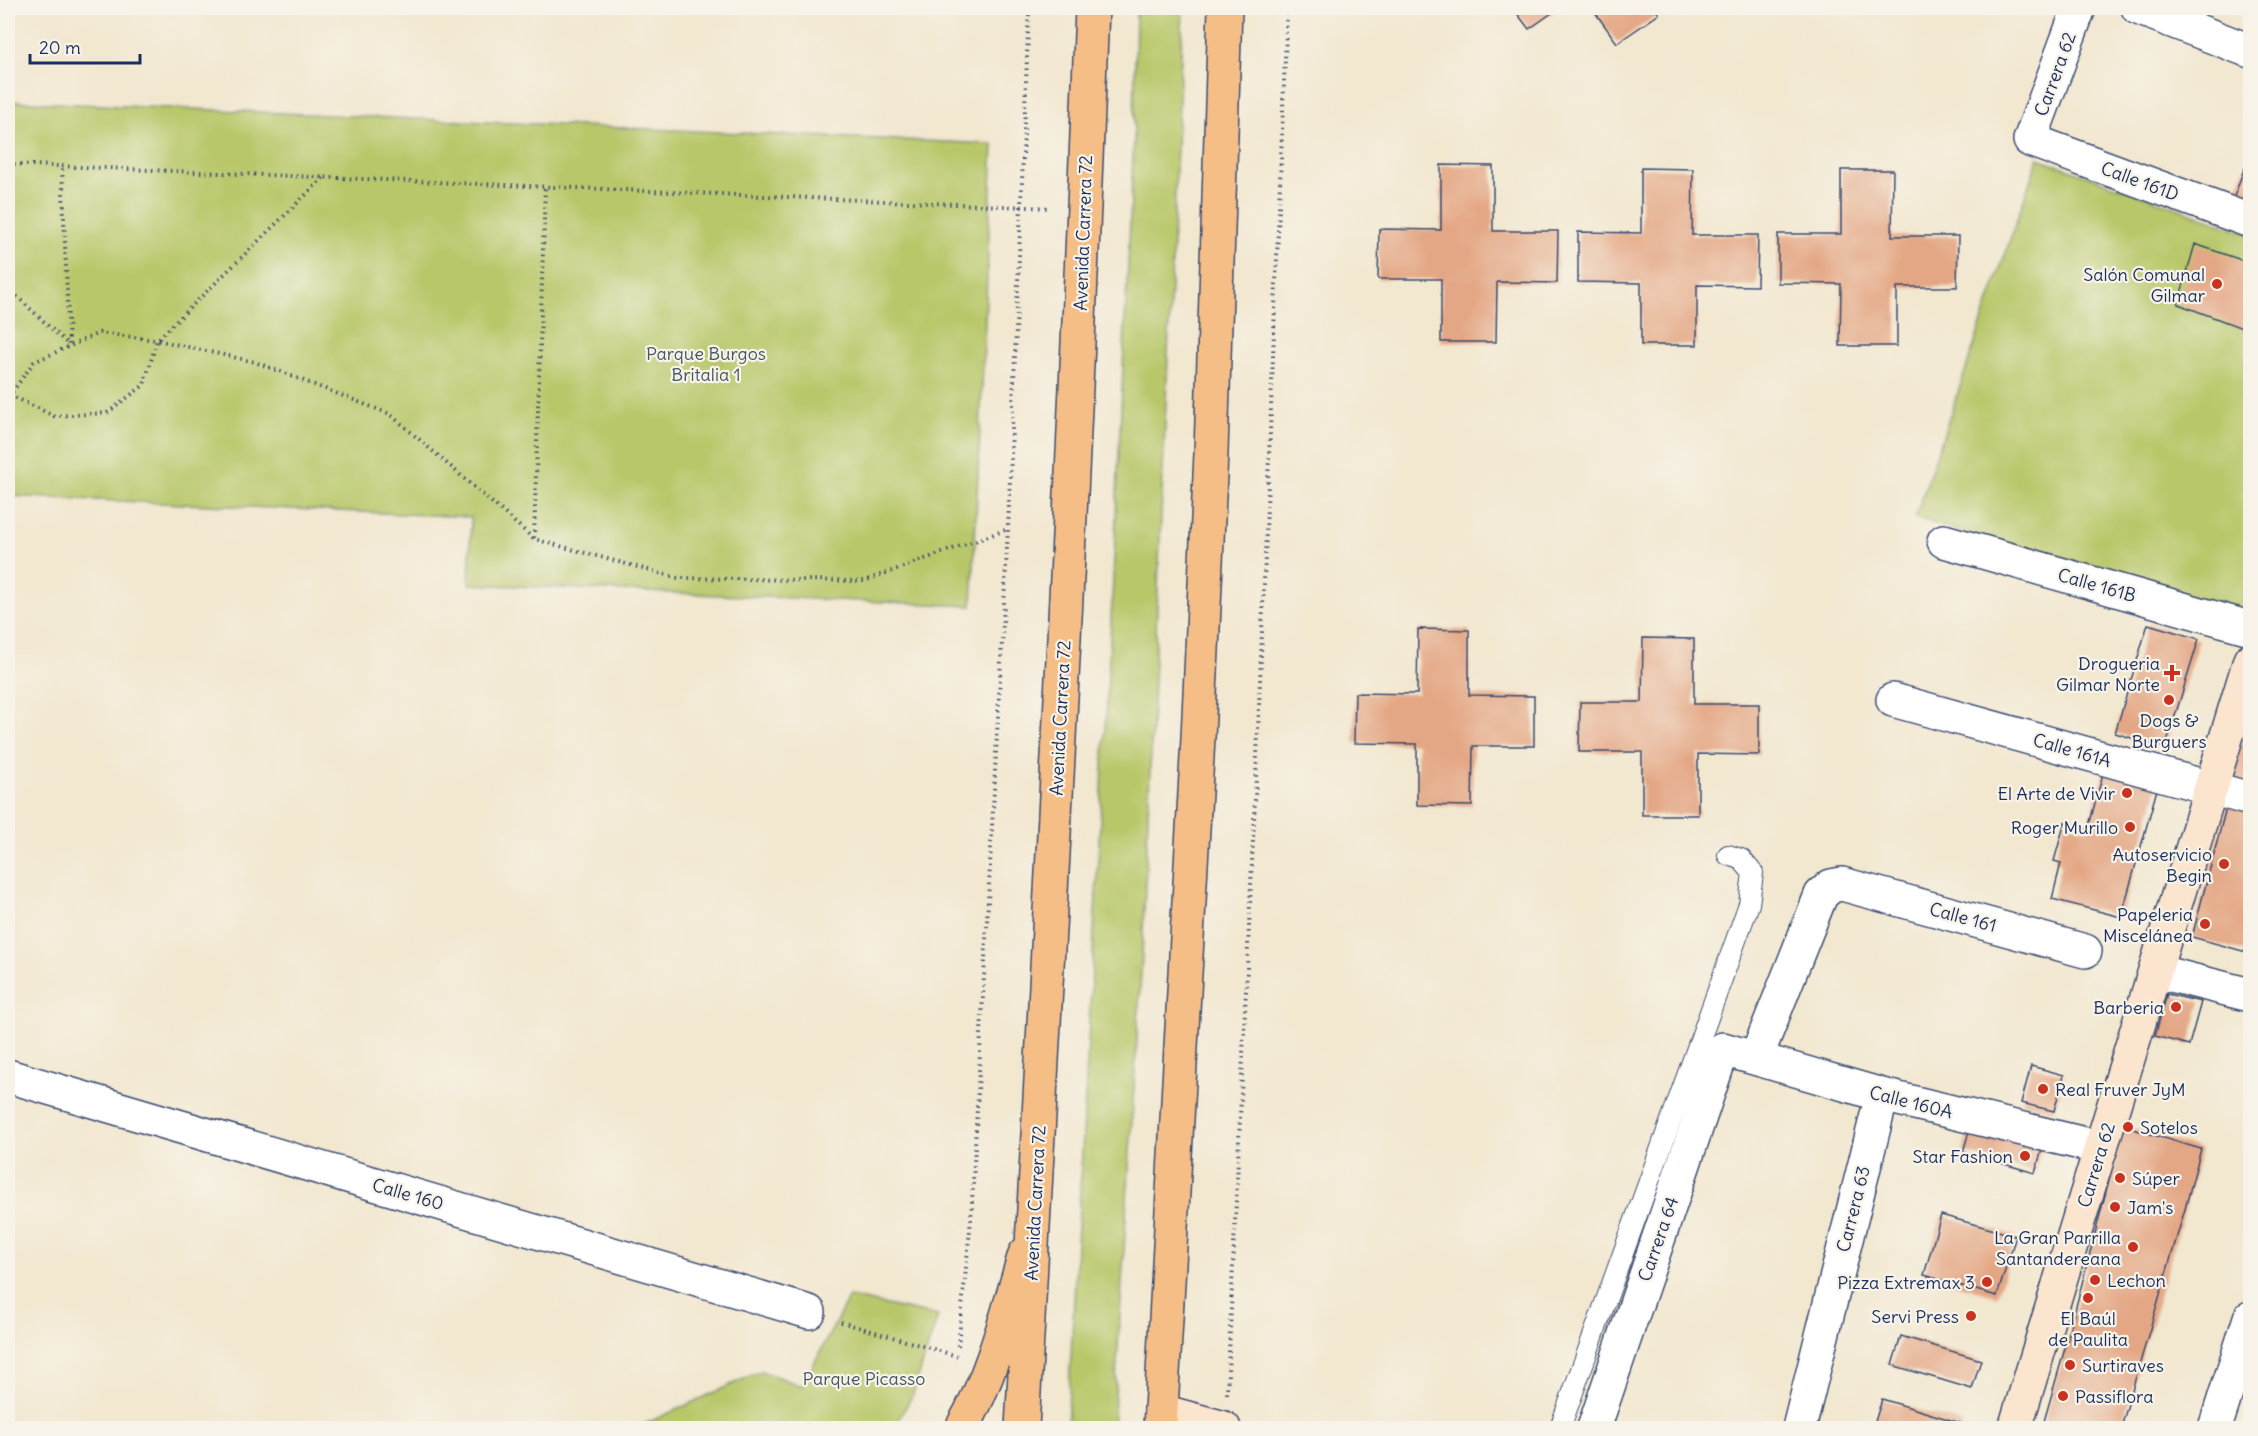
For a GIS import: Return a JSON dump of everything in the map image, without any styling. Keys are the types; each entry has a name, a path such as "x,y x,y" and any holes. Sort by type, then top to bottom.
{"main road":[{"name":"Avenida Carrera 72","path":"1022,1428 1056,818 1092,8"},
{"path":"1160,1420 1198,738 1211,453 1225,8"},
{"path":"962,1428 972,1411 1005,1323 1033,1226"}],"street":[{"name":"Carrera 62","path":"2027,140 2079,8"},
{"path":"2138,8 2250,51"},
{"name":"Calle 161D","path":"2027,140 2250,221"},
{"name":"Calle 161B","path":"1944,541 2250,628"},
{"name":"Carrera 62","path":"2015,1428 2250,660"},
{"name":"Calle 161A","path":"1893,700 2250,799"},
{"name":"Calle 161","path":"1756,1058 1821,895 1831,886 1842,884 2085,951"},
{"path":"2155,970 2250,995"},
{"name":"Calle 160A","path":"1723,1049 1882,1095 2101,1148"},
{"name":"Carrera 64","path":"1594,1428 1723,1049"},
{"name":"Calle 160","path":"8,1076 809,1312"},
{"name":"Carrera 63","path":"1799,1428 1882,1095"},
{"path":"2215,1428 2250,1318"},
{"path":"1160,1420 1226,1417"}],"lane":[{"path":"1560,1428 1749,904 1753,873 1741,859 1728,855"}],"path":[{"path":"955,1365 971,1220 1008,528 1029,8"},
{"path":"1226,1417 1257,756 1287,8"},
{"path":"8,164 1084,209"},
{"path":"62,166 69,345"},
{"path":"325,177 157,340 144,385 107,413 54,416 9,394 34,362 99,333 157,340 255,362 390,414 534,539 678,578 864,580 1008,528"},
{"path":"534,539 545,186"},
{"path":"8,288 69,345"},
{"path":"809,1312 957,1356"}],"green space":[{"path":"1136,8 1183,8 1142,956 1113,1428 1067,1428 1111,621 1134,136"},
{"name":"Parque Burgos Britalia 1","path":"8,101 993,144 972,606 469,584 471,517 8,496"},
{"path":"2038,158 2250,234 2250,574 2239,612 1915,518"},
{"name":"Parque Picasso","path":"849,1297 938,1316 913,1394 894,1428 636,1428 761,1371 802,1386"}],"building":[{"path":"1513,8 1559,8 1529,29"},
{"path":"1592,8 1654,8 1659,14 1617,43"},
{"path":"1441,165 1493,166 1493,231 1558,231 1557,283 1497,282 1496,342 1441,342 1441,279 1378,279 1379,229 1441,230"},
{"path":"1641,168 1693,169 1692,235 1758,235 1757,286 1697,285 1697,345 1641,345 1641,283 1578,282 1578,232 1641,233"},
{"path":"2244,169 2250,171 2250,211 2231,205"},
{"path":"1841,170 1893,170 1892,236 1958,236 1957,287 1897,287 1897,346 1840,346 1841,284 1778,283 1778,234 1841,234"},
{"name":"Salón Comunal Gilmar","path":"2195,244 2250,263 2250,331 2178,304"},
{"path":"2148,624 2199,639 2165,748 2115,733"},
{"path":"1418,629 1469,630 1469,695 1534,696 1534,746 1473,746 1472,806 1417,805 1417,744 1354,743 1355,693 1417,694"},
{"path":"1643,638 1694,639 1694,704 1759,704 1759,755 1698,754 1698,815 1642,815 1642,752 1579,752 1580,702 1642,702"},
{"path":"2250,711 2250,785 2230,780"},
{"path":"2104,770 2158,786 2121,917 2052,899 2061,863 2054,861 2065,822 2088,829"},
{"path":"2227,804 2250,810 2250,953 2192,937"},
{"path":"2167,994 2201,1002 2189,1045 2155,1036"},
{"name":"Real Fruver JyM","path":"2031,1066 2064,1075 2054,1111 2021,1103"},
{"path":"1973,1118 2045,1140 2035,1173 1963,1152"},
{"path":"2123,1126 2201,1149 2185,1209 2121,1428 2042,1428 2066,1345"},
{"path":"1941,1215 2016,1236 1997,1296 1924,1275"},
{"path":"1901,1336 1981,1360 1972,1389 1892,1365"},
{"path":"1882,1399 1964,1424 1962,1428 1873,1428"}],"place":[{"name":"Salón Comunal Gilmar","path":"2217,284"},
{"name":"Drogueria Gilmar Norte","path":"2172,673"},
{"name":"Dogs & Burguers","path":"2169,700"},
{"name":"El Arte de Vivir","path":"2127,793"},
{"name":"Roger Murillo","path":"2130,827"},
{"name":"Autoservicio Begin","path":"2224,864"},
{"name":"Papeleria Miscelánea","path":"2205,924"},
{"name":"Barberia","path":"2176,1007"},
{"name":"Real Fruver JyM","path":"2043,1089"},
{"name":"Sotelos","path":"2128,1127"},
{"name":"Star Fashion","path":"2025,1156"},
{"name":"Súper","path":"2120,1178"},
{"name":"Jam's","path":"2115,1207"},
{"name":"La Gran Parrilla Santandereana","path":"2133,1247"},
{"name":"Lechon","path":"2095,1280"},
{"name":"Pizza Extremax 3","path":"1987,1282"},
{"name":"El Baúl de Paulita","path":"2088,1298"},
{"name":"Servi Press","path":"1971,1316"},
{"name":"Surtiraves","path":"2070,1365"},
{"name":"Passiflora","path":"2063,1396"}]}
